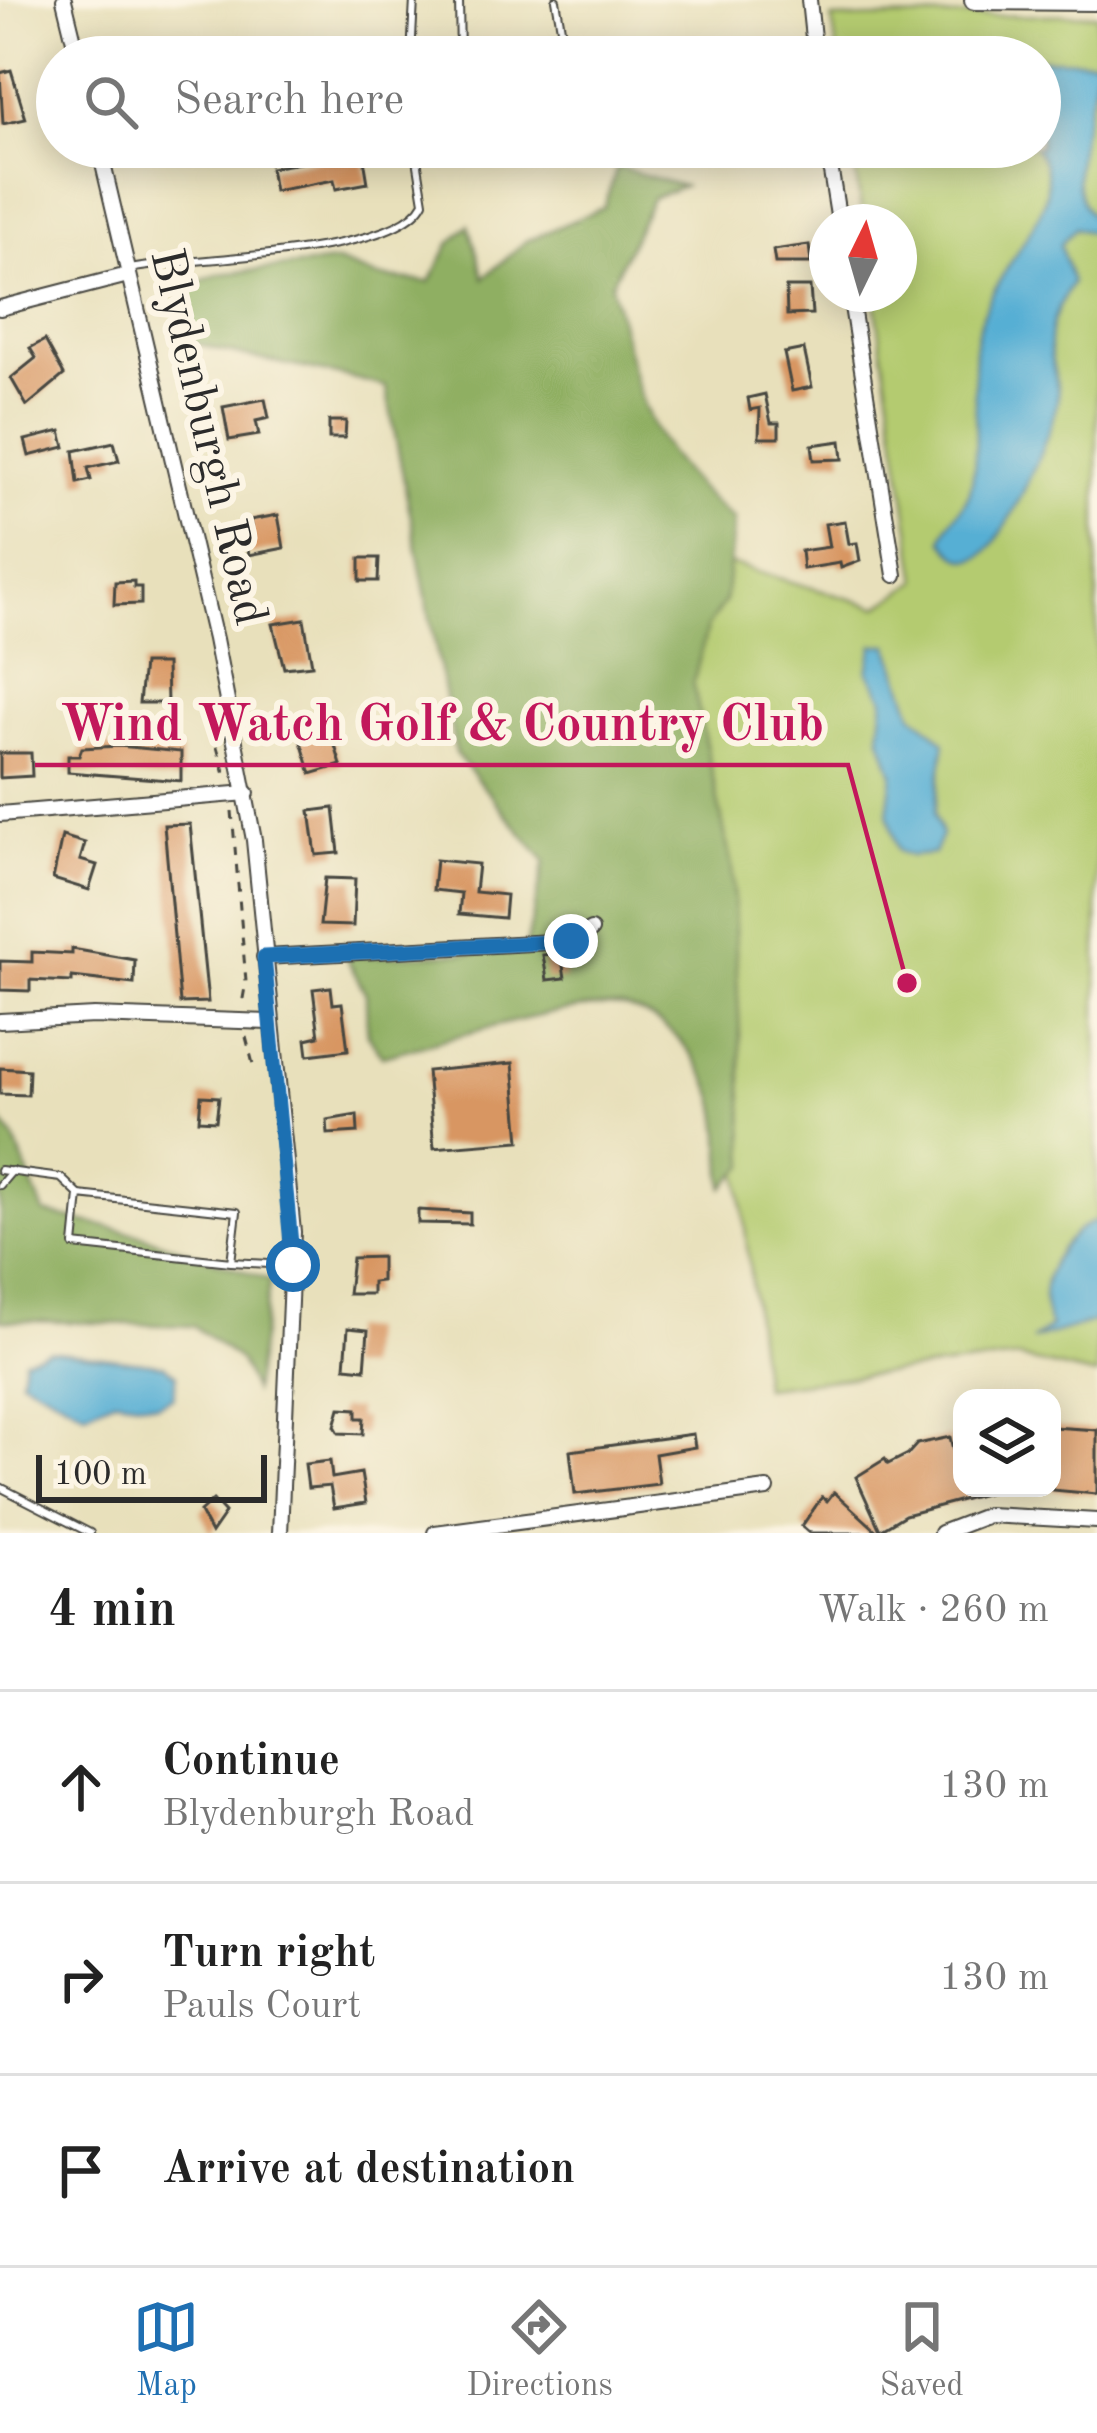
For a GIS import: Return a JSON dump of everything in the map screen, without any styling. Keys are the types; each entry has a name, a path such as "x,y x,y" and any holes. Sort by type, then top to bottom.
{"street":[{"path":"64,0 73,36"},
{"path":"809,0 813,36"},
{"path":"974,0 1097,1"},
{"name":"Blydenburgh Road","path":"104,168 247,794 286,1154 293,1265 280,1533"},
{"path":"830,168 836,204"},
{"path":"0,308 127,272"},
{"path":"853,312 895,575"},
{"path":"0,814 247,794"},
{"path":"264,957 571,941 591,930"},
{"path":"0,1021 94,1016 269,1022"},
{"path":"435,1533 766,1489"},
{"path":"942,1533 988,1515 1097,1521"}],"lane":[{"path":"412,36 414,0"},
{"path":"459,0 460,36"},
{"path":"556,0 562,36"},
{"path":"127,272 176,259 313,249 402,223 424,202 419,168"},
{"path":"0,1170 61,1178 79,1195 237,1212 231,1262"},
{"path":"0,1186 12,1171"},
{"path":"79,1195 74,1245 293,1265"},
{"path":"0,1487 90,1533"}],"path":[{"path":"208,712 237,836 244,1022 253,1064"}],"green space":[{"path":"1097,14 1097,1376 1018,1358 763,1387 673,589 730,564 878,607 918,581 877,312 917,312 917,204 860,204 855,168 1061,168 1061,36 835,36 832,19"},
{"path":"617,168 683,186 652,198 611,284 648,415 679,467 734,520 725,601 707,628 693,684 732,867 746,1166 724,1187 719,1117 708,1080 680,1041 641,1013 605,1006 577,1009 382,1056 367,1033 366,994 346,957 525,951 545,861 456,754 386,387 184,339 188,286 219,274 337,262 377,277 430,282 449,245 469,225 484,278 526,241 604,207"},
{"path":"0,1120 13,1136 44,1213 138,1234 270,1280 253,1391 240,1361 194,1326 0,1320"}],"water":[{"path":"1061,59 1097,60 1077,166 1078,187 1084,206 1097,220 1097,235 1075,228 1060,245 1072,283 1050,335 1056,407 1036,463 1002,531 981,556 964,558 943,540 968,498 973,474 978,331 992,294 1042,208 1047,192 1045,169 1061,168"},
{"path":"874,645 889,645 913,714 945,742 935,813 942,835 934,854 910,856 898,851 888,813 893,774 880,735 884,698 868,671"},
{"path":"1097,1220 1097,1321 1032,1340 1051,1327 1044,1296 1051,1264 1070,1238"},
{"path":"48,1350 164,1365 177,1375 173,1397 157,1404 114,1399 85,1412 21,1379 24,1359"}],"building":[{"path":"11,70 26,119 3,124 0,73"},
{"path":"270,168 366,168 368,183 336,189 334,180 274,191"},
{"path":"809,245 809,263 775,263 773,250"},
{"path":"786,287 809,287 812,314 787,315"},
{"path":"45,340 64,375 27,406 11,378 36,358 30,348"},
{"path":"804,349 812,387 792,391 784,353"},
{"path":"765,394 771,423 779,423 779,438 759,438 760,408 750,410 748,398"},
{"path":"265,399 269,418 256,421 259,435 229,440 223,407"},
{"path":"329,421 346,421 345,438 329,438"},
{"path":"61,431 65,447 29,456 25,440"},
{"path":"841,441 843,459 814,460 812,445"},
{"path":"114,442 119,461 88,468 91,480 78,483 74,451"},
{"path":"278,515 284,548 249,555 245,534 252,532 250,520"},
{"path":"845,521 849,544 857,543 860,561 841,568 840,563 803,569 801,551 829,547 825,524"},
{"path":"360,558 379,558 378,581 360,581"},
{"path":"134,581 134,587 141,587 141,604 114,605 115,582"},
{"path":"304,619 312,665 284,668 273,624"},
{"path":"143,664 166,664 167,703 139,703"},
{"path":"328,723 341,765 311,774 298,732"},
{"path":"82,748 181,752 181,781 68,772 68,756 79,756"},
{"path":"0,753 31,753 32,776 0,778"},
{"path":"334,808 339,853 316,855 310,811"},
{"path":"190,824 208,1002 180,1003 164,825"},
{"path":"62,836 85,843 80,860 97,865 89,890 53,879"},
{"path":"436,860 478,864 475,892 506,895 504,918 459,914 461,893 433,890"},
{"path":"325,878 355,879 353,926 320,925"},
{"path":"72,949 135,960 134,984 72,977 72,982 30,980 30,991 0,990 0,961 32,962 32,952 72,954"},
{"path":"561,953 565,978 547,980 543,955"},
{"path":"331,987 333,1004 342,1003 348,1050 308,1055 306,1039 319,1036 313,989"},
{"path":"513,1063 520,1141 434,1148 427,1071"},
{"path":"0,1068 29,1070 28,1095 0,1094"},
{"path":"201,1096 219,1097 216,1121 199,1120"},
{"path":"357,1115 358,1132 328,1134 327,1120"},
{"path":"418,1210 470,1213 470,1224 418,1223"},
{"path":"381,1257 381,1281 372,1282 372,1294 348,1294 352,1258"},
{"path":"348,1328 368,1330 365,1369 345,1367"},
{"path":"340,1408 357,1409 357,1418 364,1418 363,1434 339,1433 335,1426"},
{"path":"1061,1428 1097,1430 1097,1494 1061,1491"},
{"path":"693,1434 695,1447 655,1454 659,1484 575,1494 570,1451"},
{"path":"950,1437 953,1497 973,1497 905,1515 880,1530 856,1477 885,1459 888,1464 908,1454 917,1444"},
{"path":"330,1461 332,1478 361,1473 366,1503 334,1508 330,1486 308,1488 305,1464"},
{"path":"834,1492 879,1533 810,1533 802,1526 822,1497 827,1501"},
{"path":"213,1500 225,1513 211,1533 200,1512"}],"place":[{"name":"Wind Watch Golf & Country Club","path":"907,983"}],"route":[{"path":"293,1265 264,957 571,941"}]}
